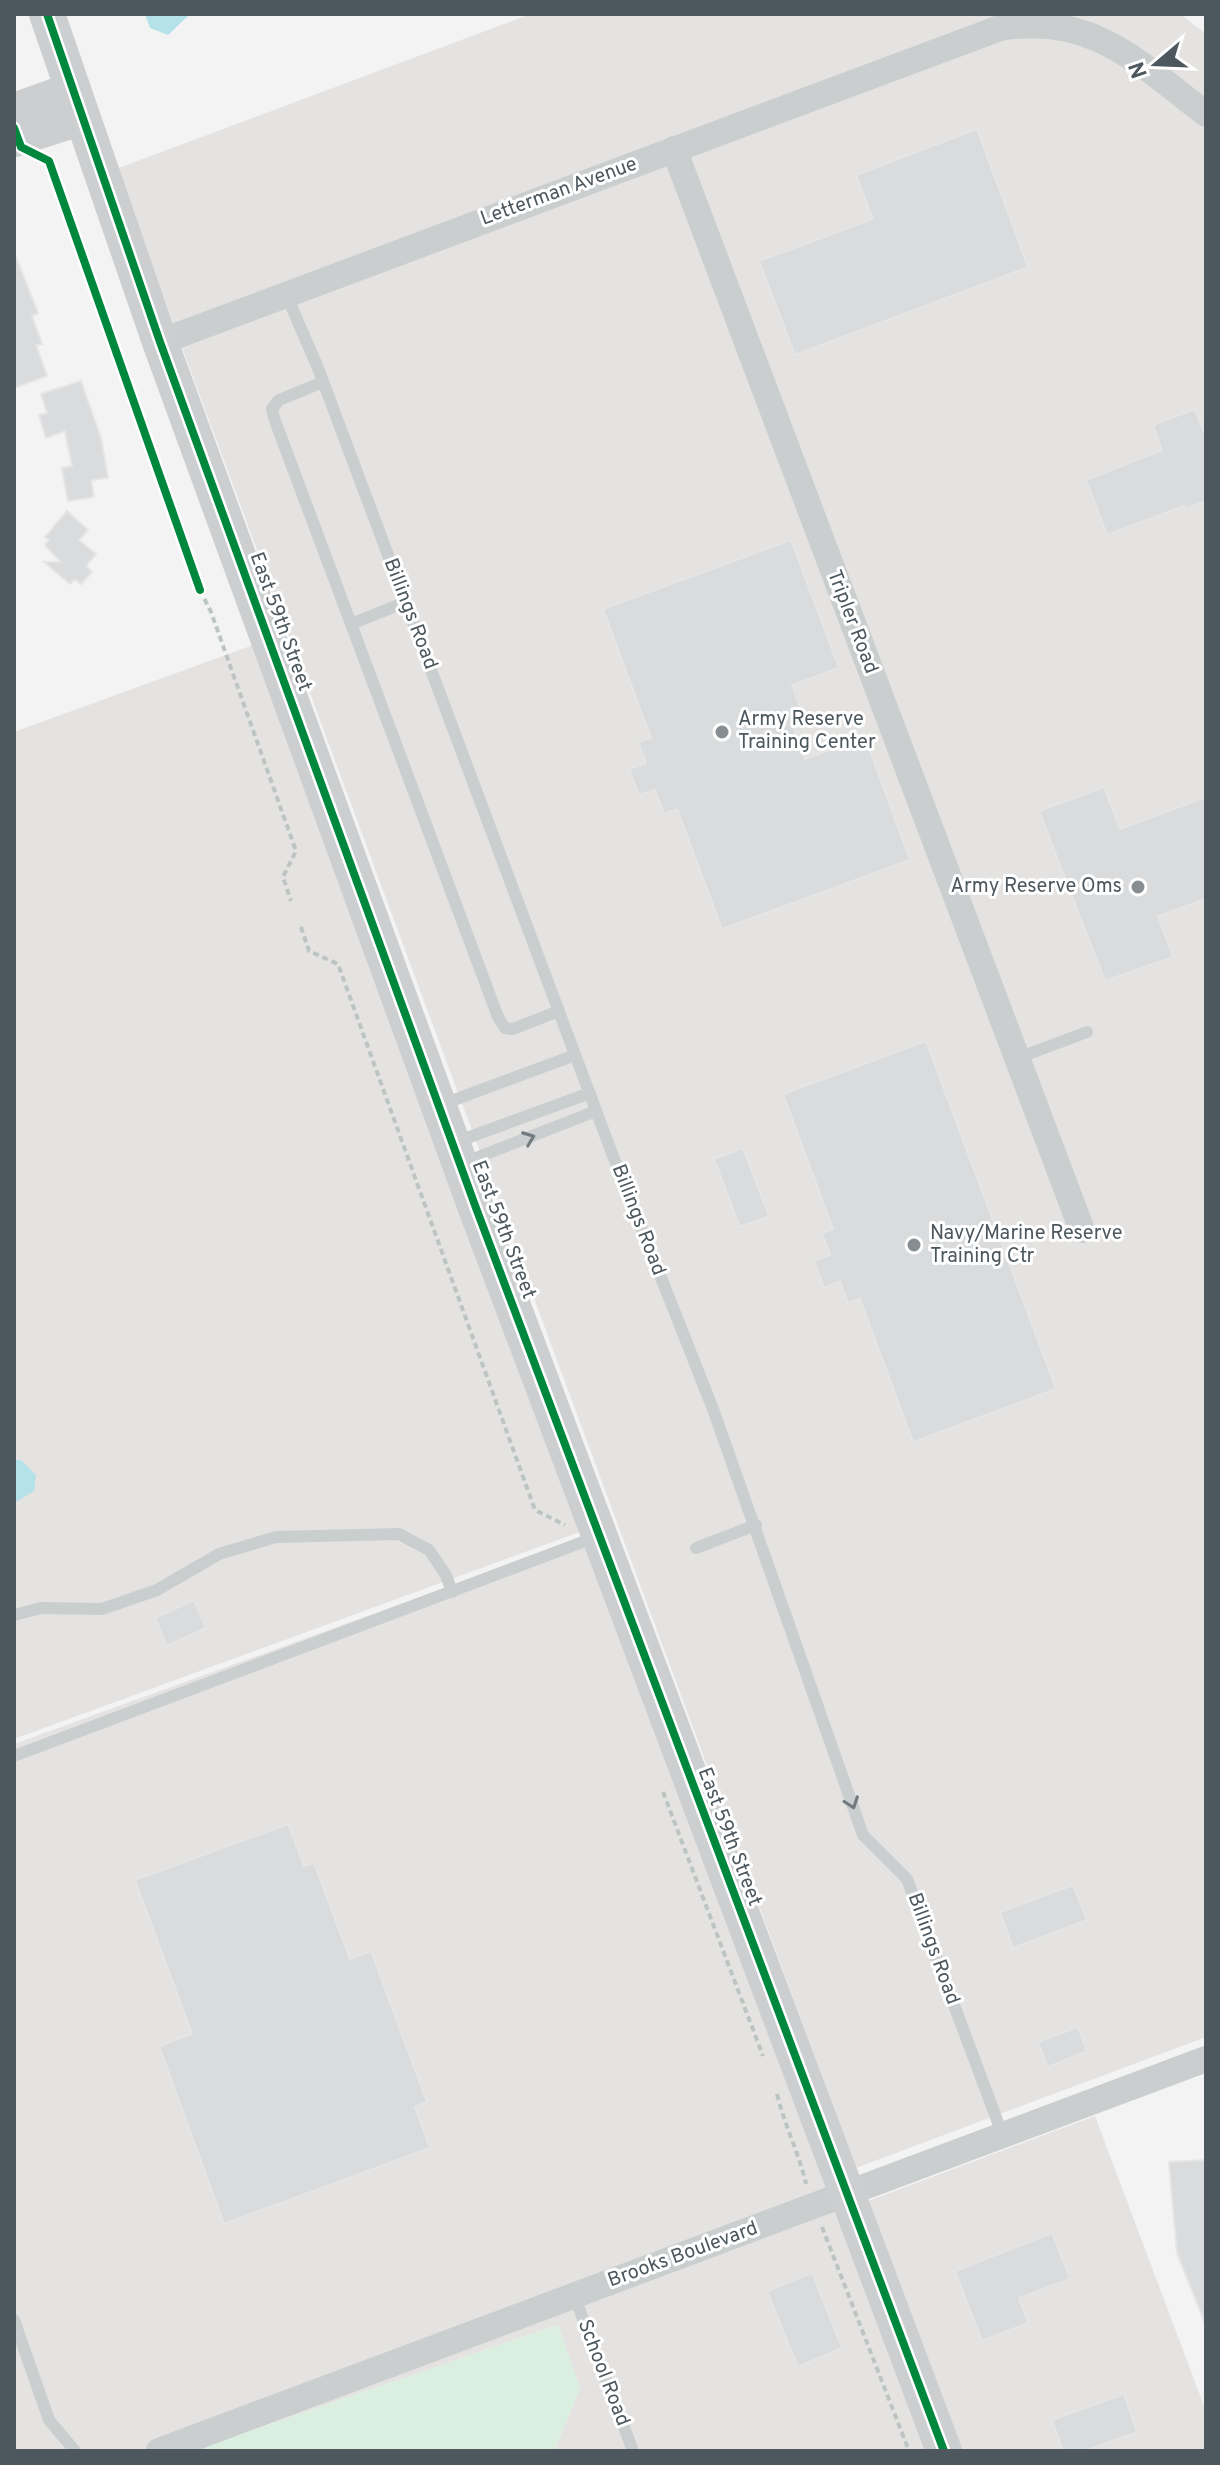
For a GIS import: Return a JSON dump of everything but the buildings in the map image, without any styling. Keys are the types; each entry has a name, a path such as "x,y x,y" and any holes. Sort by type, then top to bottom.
{"street":[{"name":"East 59th Street","path":"47,14 160,342 457,1154 944,2451"},
{"name":"Letterman Avenue","path":"160,342 959,42 1019,25 1068,27 1096,36 1121,50 1206,114"},
{"path":"14,111 78,103"},
{"path":"14,139 78,103"},
{"name":"Tripler Road","path":"674,149 1082,1230"},
{"name":"Brooks Boulevard","path":"159,2451 1206,2059"}],"lane":[{"name":"Billings Road","path":"286,294 323,382 596,1111 756,1525 863,1835 907,1879 1003,2136"},
{"path":"323,382 279,400 272,409 498,1017 505,1028 513,1029 559,1011"},
{"path":"351,624 406,602"},
{"path":"1018,1058 1087,1032"},
{"path":"440,1105 575,1055"},
{"path":"457,1154 590,1093"},
{"path":"457,1154 596,1111"},
{"path":"696,1548 756,1525"},
{"path":"14,1615 41,1608 102,1609 157,1590 219,1554 276,1537 399,1534 429,1550 446,1575 452,1592"},
{"path":"14,1756 599,1535"},
{"name":"School Road","path":"574,2295 633,2451"},
{"path":"14,2320 49,2420 75,2451"}],"path":[{"path":"194,575 211,612 296,851 283,877 291,901"},
{"path":"301,927 309,951 338,964 535,1510 565,1525"},
{"path":"662,1788 768,2068"},
{"path":"774,2081 787,2137 801,2164 806,2184"},
{"path":"822,2227 909,2451"}],"shaded area":[{"path":"531,14 1180,14 1206,34 1206,2037 856,2168 116,169"},
{"path":"264,641 588,1529 14,1739 14,732"},
{"path":"591,1535 929,2451 554,2451 580,2388 558,2325 192,2451 14,2451 14,1744"},
{"path":"1095,2116 1206,2411 1206,2451 957,2451 860,2204"}],"green space":[{"path":"558,2325 580,2388 554,2451 192,2451"}],"water":[{"path":"145,14 190,14 168,35 150,28"},
{"path":"14,1460 21,1460 36,1475 34,1491 14,1503"}],"cycle path":[{"path":"47,14 160,342 476,1208 944,2451"},
{"path":"14,128 21,147 49,161 200,590"}],"place":[{"name":"Army Reserve Training Center","path":"722,732"},
{"name":"Army Reserve Oms","path":"1138,887"},
{"name":"Navy/Marine Reserve Training Ctr","path":"914,1245"}]}
